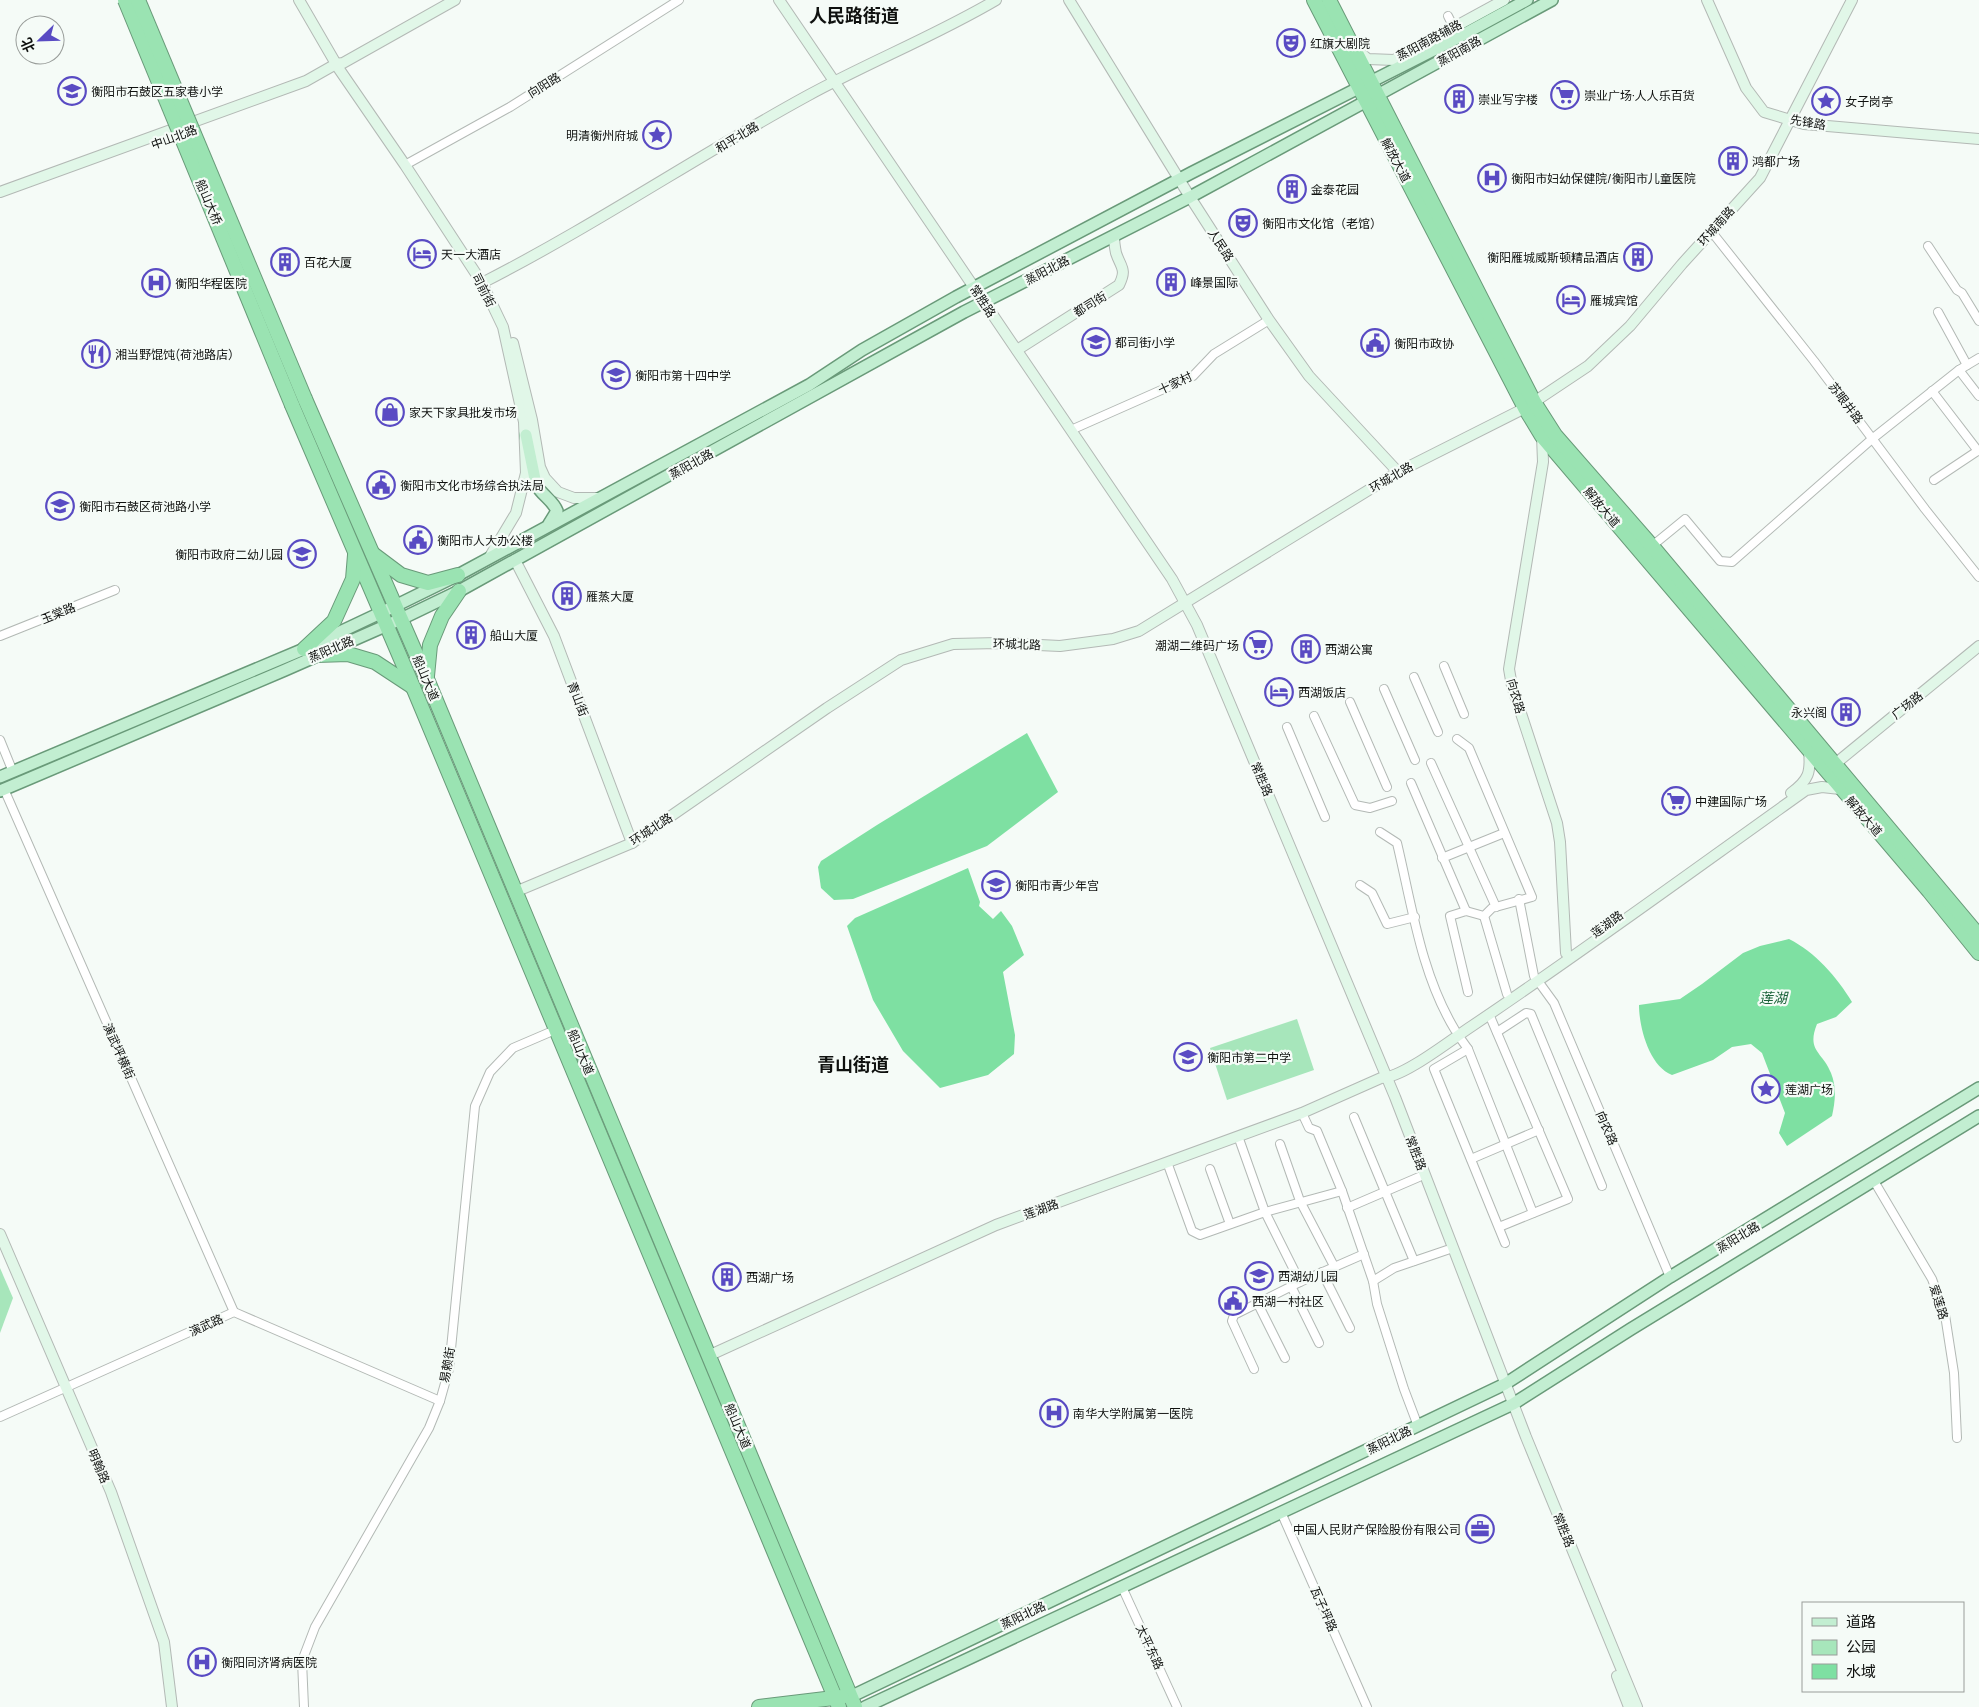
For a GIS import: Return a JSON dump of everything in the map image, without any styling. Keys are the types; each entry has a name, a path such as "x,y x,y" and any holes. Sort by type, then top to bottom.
{"highway":[{"name":"船山大桥","path":"125,0 299,402"},
{"name":"船山大桥","path":"138,0 299,402"},
{"name":"解放大道","path":"1314,0 1365,85 1529,405 1542,436 1840,789 1929,891 1979,954"},
{"name":"解放大道","path":"1329,0 1353,46 1365,85"},
{"name":"船山大道","path":"299,402 355,552 837,1703"},
{"name":"船山大道","path":"299,402 372,553 427,679 852,1702"},
{"name":"解放大道","path":"1529,405 1652,546 1979,936"},
{"path":"304,649 334,621 353,579 355,552"},
{"path":"372,553 401,575 428,583 458,575"},
{"path":"427,679 430,645 442,616 459,591"},
{"path":"317,655 348,654 374,662 413,687"},
{"name":"蒸阳北路","path":"759,1707 852,1702"}],"main road":[{"name":"蒸阳南路","path":"1365,85 1456,32 1527,0"},
{"name":"蒸阳南路","path":"1372,99 1552,0"},
{"name":"蒸阳北路","path":"398,613 458,575 808,385 862,350 975,288 1365,85"},
{"name":"蒸阳北路","path":"0,778 304,649 459,591 984,302 1190,197 1372,99"},
{"path":"526,435 536,484 539,491 556,507 557,511 546,527"},
{"name":"蒸阳北路","path":"2,790 317,655 384,619"},
{"name":"蒸阳北路","path":"852,1702 1502,1385 1670,1278 1979,1088"},
{"name":"蒸阳北路","path":"865,1707 1510,1406 1631,1329 1979,1116"}],"street":[{"name":"司前街","path":"299,0 339,65 408,163 485,281 509,325 544,478 558,492 574,498 600,498"},
{"name":"司前街","path":"306,0 339,65"},
{"name":"中山北路","path":"0,192 306,81 339,65 455,0"},
{"name":"向阳路","path":"408,163 510,107 679,0"},
{"name":"常胜路","path":"779,0 1172,580 1184,604 1384,1076 1510,1406 1629,1707"},
{"name":"和平北路","path":"485,281 582,230 807,96 963,19 996,0"},
{"name":"人民路","path":"1069,0 1190,197 1269,320 1309,376 1398,472"},
{"name":"蒸阳南路辅路","path":"1353,46 1368,59 1394,60 1456,32 1504,0"},
{"name":"先锋路","path":"1707,0 1746,88 1764,112 1791,117 1979,134"},
{"name":"先锋路","path":"1714,0 1750,82 1768,106 1804,124 1979,139"},
{"name":"环城南路","path":"1529,405 1588,366 1630,326 1760,178 1852,0"},
{"path":"1448,16 1456,32"},
{"name":"中山北路","path":"0,200 308,88 339,65"},
{"name":"苏眼井路","path":"1712,231 1979,577"},
{"name":"都司街","path":"1017,350 1119,285 1124,276 1123,266 1116,254 1114,236"},
{"path":"1928,246 1956,290 1962,293 1979,321"},
{"name":"司前街","path":"485,281 503,327 526,435 526,473 516,513 489,558"},
{"path":"1938,312 1967,365"},
{"name":"十家村","path":"1071,430 1193,376 1214,354 1269,320"},
{"path":"1652,546 1684,519 1720,561 1732,562 1872,439 1959,370 1979,358"},
{"path":"1959,370 1979,396"},
{"path":"1932,391 1979,450 1934,480"},
{"name":"环城北路","path":"515,892 632,842 827,708 901,660 953,644 998,643 1060,646 1112,639 1139,632 1398,472 1529,405"},
{"name":"向农路","path":"1542,436 1543,462 1509,669 1512,686 1557,823 1560,842 1566,954"},
{"name":"青山街","path":"516,560 554,636 632,842"},
{"name":"玉棠路","path":"0,636 115,590"},
{"name":"广场路","path":"1835,764 1979,646"},
{"path":"1444,666 1464,714"},
{"path":"1414,678 1438,732"},
{"path":"1384,689 1415,760"},
{"path":"1350,702 1387,787"},
{"path":"1314,716 1356,805 1370,808 1392,801"},
{"path":"1287,727 1325,817"},
{"path":"1457,739 1469,748 1532,897 1519,899 1492,908 1484,916"},
{"path":"0,740 13,772"},
{"name":"莲湖路","path":"708,1356 996,1225 1302,1113 1414,1064 1507,994 1536,979 1566,954 1803,784 1811,769 1809,751"},
{"path":"1432,763 1496,907"},
{"path":"1411,783 1466,911"},
{"name":"莲湖路","path":"1457,1032 1489,1014 1806,790 1822,786 1840,789"},
{"name":"演武坪横街","path":"2,790 234,1312"},
{"path":"1380,832 1397,843 1427,970 1444,1011 1468,1049 1533,1214"},
{"path":"1442,858 1504,833"},
{"path":"1360,885 1372,893 1387,924 1415,917"},
{"path":"1519,899 1536,979"},
{"path":"1468,992 1450,916 1466,911 1484,916"},
{"path":"1484,916 1507,994"},
{"name":"向农路","path":"1536,979 1554,1003 1670,1278"},
{"path":"1489,1014 1568,1199 1499,1227"},
{"path":"1497,1032 1526,1014 1531,1014 1602,1186"},
{"name":"易赖街","path":"304,1707 302,1661 315,1627 429,1428 440,1401 449,1369 475,1106 490,1072 513,1048 555,1030"},
{"path":"1468,1049 1434,1068 1505,1243"},
{"name":"常胜路","path":"1384,1076 1419,1177 1502,1385"},
{"path":"1302,1113 1309,1128 1317,1131 1342,1191 1373,1281 1377,1304 1404,1389 1418,1426"},
{"path":"1354,1117 1414,1261"},
{"path":"1471,1159 1539,1130"},
{"path":"1238,1136 1265,1212 1300,1282"},
{"path":"1280,1144 1300,1201 1334,1266"},
{"path":"1167,1162 1192,1231 1200,1235 1300,1201 1342,1191"},
{"path":"1210,1169 1230,1224"},
{"path":"1348,1208 1419,1177"},
{"name":"爱莲路","path":"1874,1181 1932,1280 1945,1315 1954,1373 1957,1438"},
{"name":"明翰路","path":"0,1234 106,1494 160,1643 167,1707"},
{"name":"明翰路","path":"0,1245 111,1492 164,1642 172,1707"},
{"path":"1373,1281 1394,1268 1447,1250"},
{"path":"1254,1369 1232,1321 1234,1315 1290,1286 1364,1254"},
{"path":"1322,1272 1350,1328"},
{"path":"1290,1286 1319,1343"},
{"path":"1258,1304 1285,1358"},
{"name":"演武路","path":"0,1416 234,1312 440,1401"},
{"name":"常胜路","path":"1510,1406 1637,1707"},
{"name":"瓦子坪路","path":"1281,1512 1367,1707"},
{"name":"太平东路","path":"1122,1587 1178,1707"}],"green space":[{"path":"1297,1019 1314,1070 1227,1100 1210,1048"},
{"path":"0,1268 13,1298 0,1333"}],"water":[{"path":"1027,733 1058,792 987,846 853,899 834,900 821,888 818,867 821,861"},
{"path":"968,868 980,902 979,906 993,919 1001,911 1012,926 1024,955 1003,972 1015,1035 1014,1054 988,1075 940,1088 903,1051 873,1000 847,926 855,918"},
{"name":"莲湖","path":"1789,939 1799,944 1825,966 1852,1002 1836,1017 1817,1024 1814,1033 1814,1046 1828,1066 1834,1084 1835,1100 1832,1116 1787,1146 1779,1133 1785,1113 1762,1053 1751,1044 1732,1047 1713,1060 1672,1075 1664,1070 1651,1055 1643,1034 1639,1005 1680,999 1743,953 1760,946"}],"place":[{"name":"红旗大剧院","path":"1291,43"},
{"name":"衡阳市石鼓区五家巷小学","path":"72,91"},
{"name":"崇业广场·人人乐百货","path":"1565,95"},
{"name":"崇业写字楼","path":"1459,99"},
{"name":"女子岗亭","path":"1826,101"},
{"name":"明清衡州府城","path":"657,135"},
{"name":"鸿都广场","path":"1733,161"},
{"name":"衡阳市妇幼保健院/衡阳市儿童医院","path":"1492,178"},
{"name":"金泰花园","path":"1292,189"},
{"name":"衡阳市文化馆（老馆）","path":"1243,223"},
{"name":"天一大酒店","path":"422,254"},
{"name":"衡阳雁城威斯顿精品酒店","path":"1638,257"},
{"name":"百花大厦","path":"285,262"},
{"name":"峰景国际","path":"1171,282"},
{"name":"衡阳华程医院","path":"156,283"},
{"name":"雁城宾馆","path":"1571,300"},
{"name":"都司街小学","path":"1096,342"},
{"name":"衡阳市政协","path":"1375,343"},
{"name":"湘当野馄饨(荷池路店）","path":"96,354"},
{"name":"衡阳市第十四中学","path":"616,375"},
{"name":"家天下家具批发市场","path":"390,412"},
{"name":"衡阳市文化市场综合执法局","path":"381,485"},
{"name":"衡阳市石鼓区荷池路小学","path":"60,506"},
{"name":"衡阳市人大办公楼","path":"418,540"},
{"name":"衡阳市政府二幼儿园","path":"302,554"},
{"name":"雁蒸大厦","path":"567,596"},
{"name":"船山大厦","path":"471,635"},
{"name":"潮湖二维码广场","path":"1258,645"},
{"name":"西湖公寓","path":"1306,649"},
{"name":"西湖饭店","path":"1279,692"},
{"name":"永兴阁","path":"1846,712"},
{"name":"中建国际广场","path":"1676,801"},
{"name":"衡阳市青少年宫","path":"996,885"},
{"name":"衡阳市第二中学","path":"1188,1057"},
{"name":"莲湖广场","path":"1766,1089"},
{"name":"西湖幼儿园","path":"1259,1276"},
{"name":"西湖广场","path":"727,1277"},
{"name":"西湖一村社区","path":"1233,1301"},
{"name":"南华大学附属第一医院","path":"1054,1413"},
{"name":"中国人民财产保险股份有限公司","path":"1480,1529"},
{"name":"衡阳同济肾病医院","path":"202,1662"}],"district":[{"name":"人民路街道","path":"854,15"},
{"name":"青山街道","path":"853,1064"}]}
